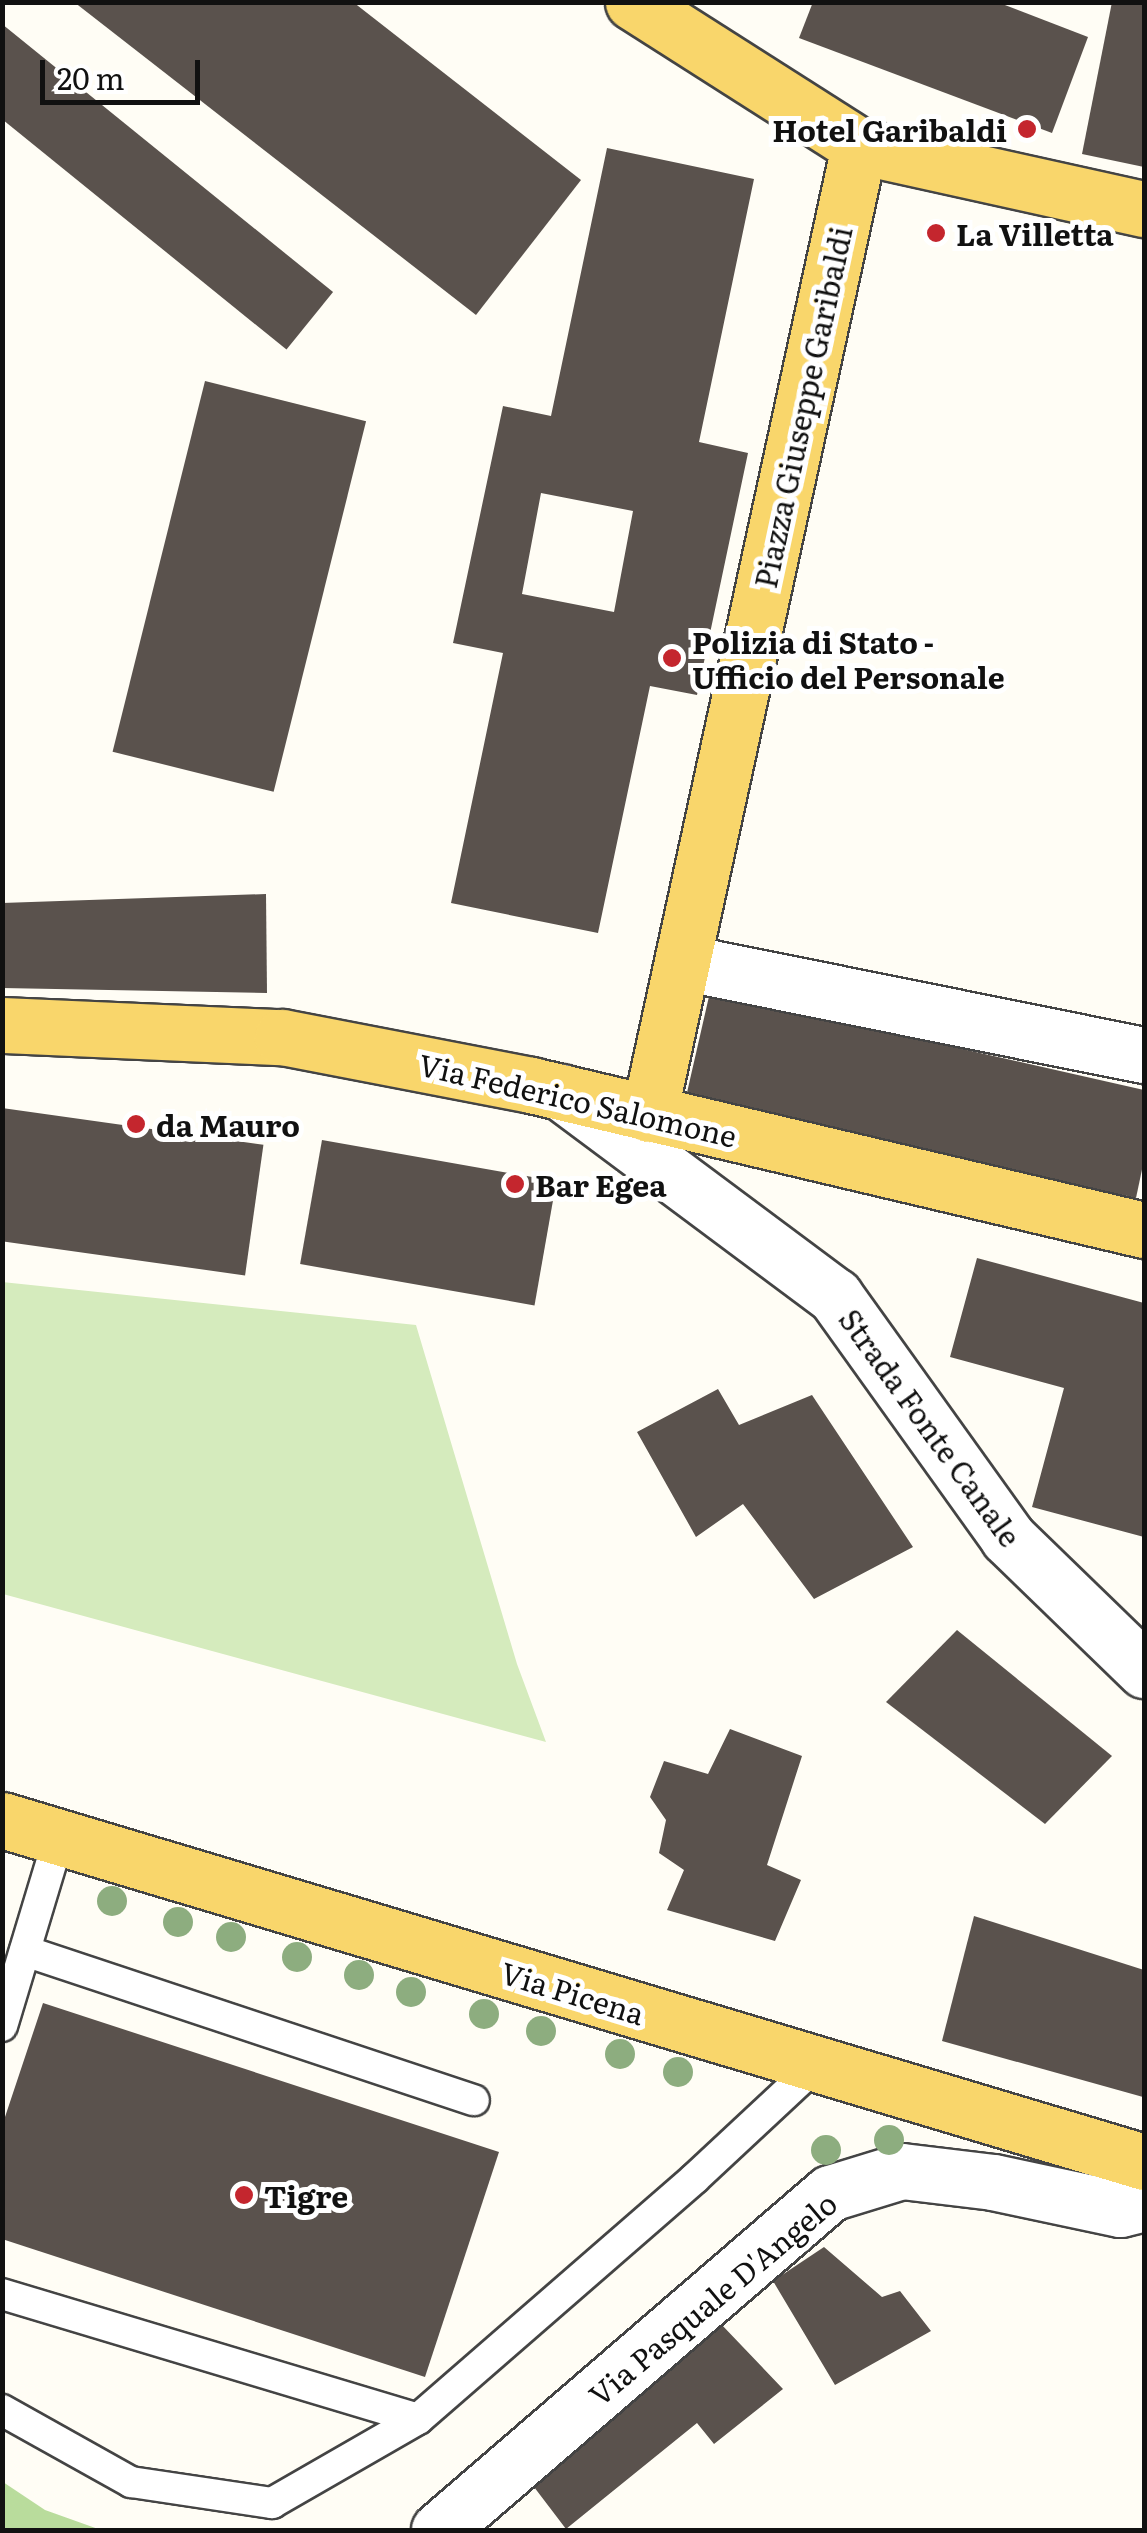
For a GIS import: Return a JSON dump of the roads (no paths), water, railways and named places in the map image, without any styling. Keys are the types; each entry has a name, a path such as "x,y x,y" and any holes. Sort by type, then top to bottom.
{"main road":[{"path":"633,2 859,146 1144,209"},
{"name":"Piazza Giuseppe Garibaldi","path":"649,1114 859,146"},
{"name":"Via Federico Salomone","path":"2,1024 282,1037 561,1092 1144,1230"},
{"name":"Via Picena","path":"2,1820 1144,2162"}],"street":[{"path":"682,962 1144,1055"},
{"name":"Strada Fonte Canale","path":"561,1092 834,1296 1008,1538 1144,1670"},
{"name":"Via Pasquale D'Angelo","path":"439,2530 830,2193 902,2171 993,2182 1120,2209 1144,2203"}],"lane":[{"path":"2,2026 60,1837"},
{"path":"25,1951 474,2100"},
{"path":"2,2410 130,2482 272,2502 418,2419 695,2178 816,2066"},
{"path":"2,2294 418,2419"}],"place":[{"name":"Hotel Garibaldi","path":"1027,129"},
{"name":"La Villetta","path":"936,233"},
{"name":"Polizia di Stato - Ufficio del Personale","path":"672,658"},
{"name":"da Mauro","path":"136,1124"},
{"name":"Bar Egea","path":"515,1184"},
{"name":"Tigre","path":"244,2195"}]}
